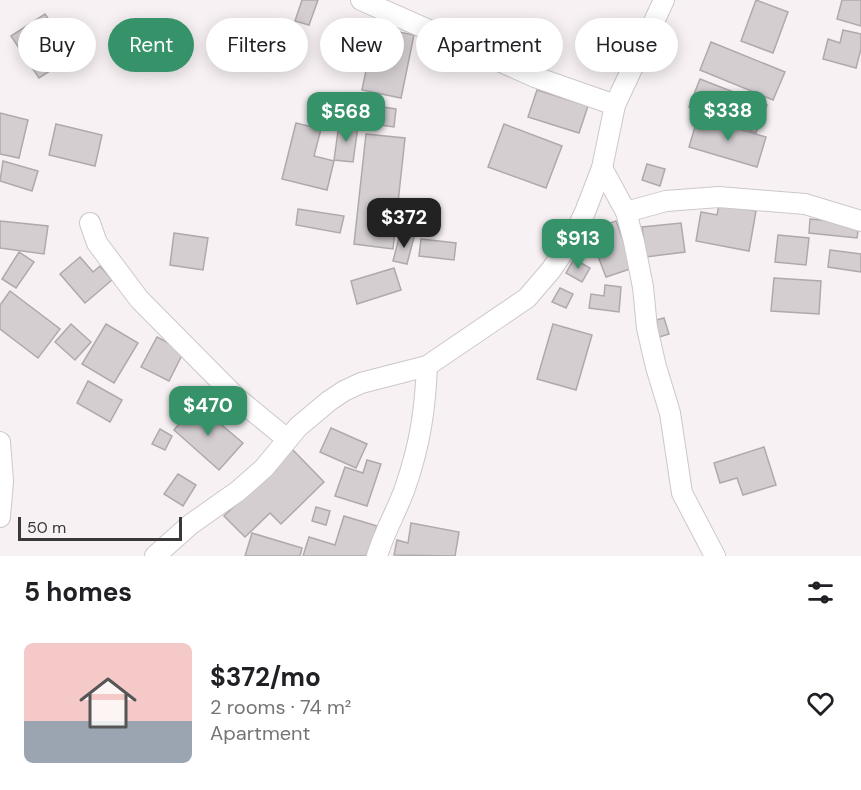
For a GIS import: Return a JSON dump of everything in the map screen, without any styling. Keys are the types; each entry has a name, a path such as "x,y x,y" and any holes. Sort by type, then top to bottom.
{"street":[{"path":"361,0 535,77 615,105"},
{"path":"155,556 191,524 238,491 264,468 298,427 344,391 361,383 427,366 527,298 551,270 572,239 602,168 615,105 664,0"},
{"path":"602,168 626,212 643,287 647,328 670,413 682,493 715,556"},
{"path":"626,212 666,201 719,197 806,204 861,221"},
{"path":"90,223 97,243 139,299 237,398 287,439"},
{"path":"377,556 390,520 405,490 422,429 427,366"},
{"path":"0,441 3,481 0,517"}],"building":[{"path":"302,0 318,0 309,25 308,18 296,18"},
{"path":"756,0 788,12 773,53 741,41"},
{"path":"842,0 861,0 861,26 837,19"},
{"path":"843,30 861,34 861,49 856,68 823,59 828,39 840,43"},
{"path":"18,31 18,46 11,36"},
{"path":"404,33 414,35 401,98 362,90 366,72 404,72"},
{"path":"711,42 785,72 773,100 700,70"},
{"path":"35,72 48,72 39,78"},
{"path":"700,79 767,105 756,133 689,107"},
{"path":"537,90 588,106 579,133 528,117"},
{"path":"333,100 396,109 394,127 330,118"},
{"path":"0,113 28,120 19,158 0,154"},
{"path":"698,117 766,137 757,167 689,147"},
{"path":"296,123 321,129 314,156 334,161 327,190 282,179"},
{"path":"56,124 102,135 95,166 49,155"},
{"path":"339,124 358,126 353,162 334,160"},
{"path":"504,124 562,146 546,188 488,167"},
{"path":"366,134 405,138 393,249 354,244"},
{"path":"3,161 38,171 32,191 0,181"},
{"path":"647,164 665,169 660,186 642,180"},
{"path":"719,205 756,211 749,251 696,241 701,212 717,215"},
{"path":"298,209 344,216 340,233 296,225"},
{"path":"810,219 859,224 857,238 809,233"},
{"path":"0,221 48,226 44,254 0,248"},
{"path":"616,221 633,268 606,277 596,251 611,246 609,238 592,244 588,231"},
{"path":"681,223 685,252 646,257 642,227"},
{"path":"174,233 208,238 203,270 170,265"},
{"path":"400,234 414,237 407,264 393,261"},
{"path":"778,235 809,238 806,265 775,262"},
{"path":"421,239 456,243 454,260 419,256"},
{"path":"830,250 861,254 861,272 828,267"},
{"path":"19,252 34,262 16,288 2,279"},
{"path":"80,257 93,272 100,266 112,280 85,303 60,274"},
{"path":"574,259 590,268 582,282 566,273"},
{"path":"394,268 401,290 357,304 351,281"},
{"path":"774,278 821,281 819,314 771,311"},
{"path":"605,285 621,287 619,312 589,308 591,294 604,296"},
{"path":"560,288 573,294 566,308 552,302"},
{"path":"10,291 60,329 38,358 0,329 0,305"},
{"path":"664,318 669,334 653,339 652,325 657,323 656,320"},
{"path":"71,324 91,342 75,360 55,342"},
{"path":"106,324 138,343 114,383 82,364"},
{"path":"553,324 592,335 576,390 537,379"},
{"path":"157,337 184,351 169,381 141,367"},
{"path":"88,381 122,400 110,422 77,403"},
{"path":"197,404 243,443 219,470 174,430"},
{"path":"331,428 367,444 356,468 320,452"},
{"path":"160,429 172,436 165,450 152,444"},
{"path":"764,447 776,485 743,495 737,478 720,483 714,463"},
{"path":"292,449 324,482 281,524 270,513 245,537 224,516"},
{"path":"367,460 381,464 367,506 335,496 345,467 363,473"},
{"path":"178,474 196,485 183,506 164,494"},
{"path":"316,507 330,511 326,525 312,521"},
{"path":"344,516 377,526 367,556 303,556 309,537 335,545"},
{"path":"411,523 459,532 455,556 394,555 397,540 408,543"},
{"path":"252,533 302,548 300,556 245,556"}]}
